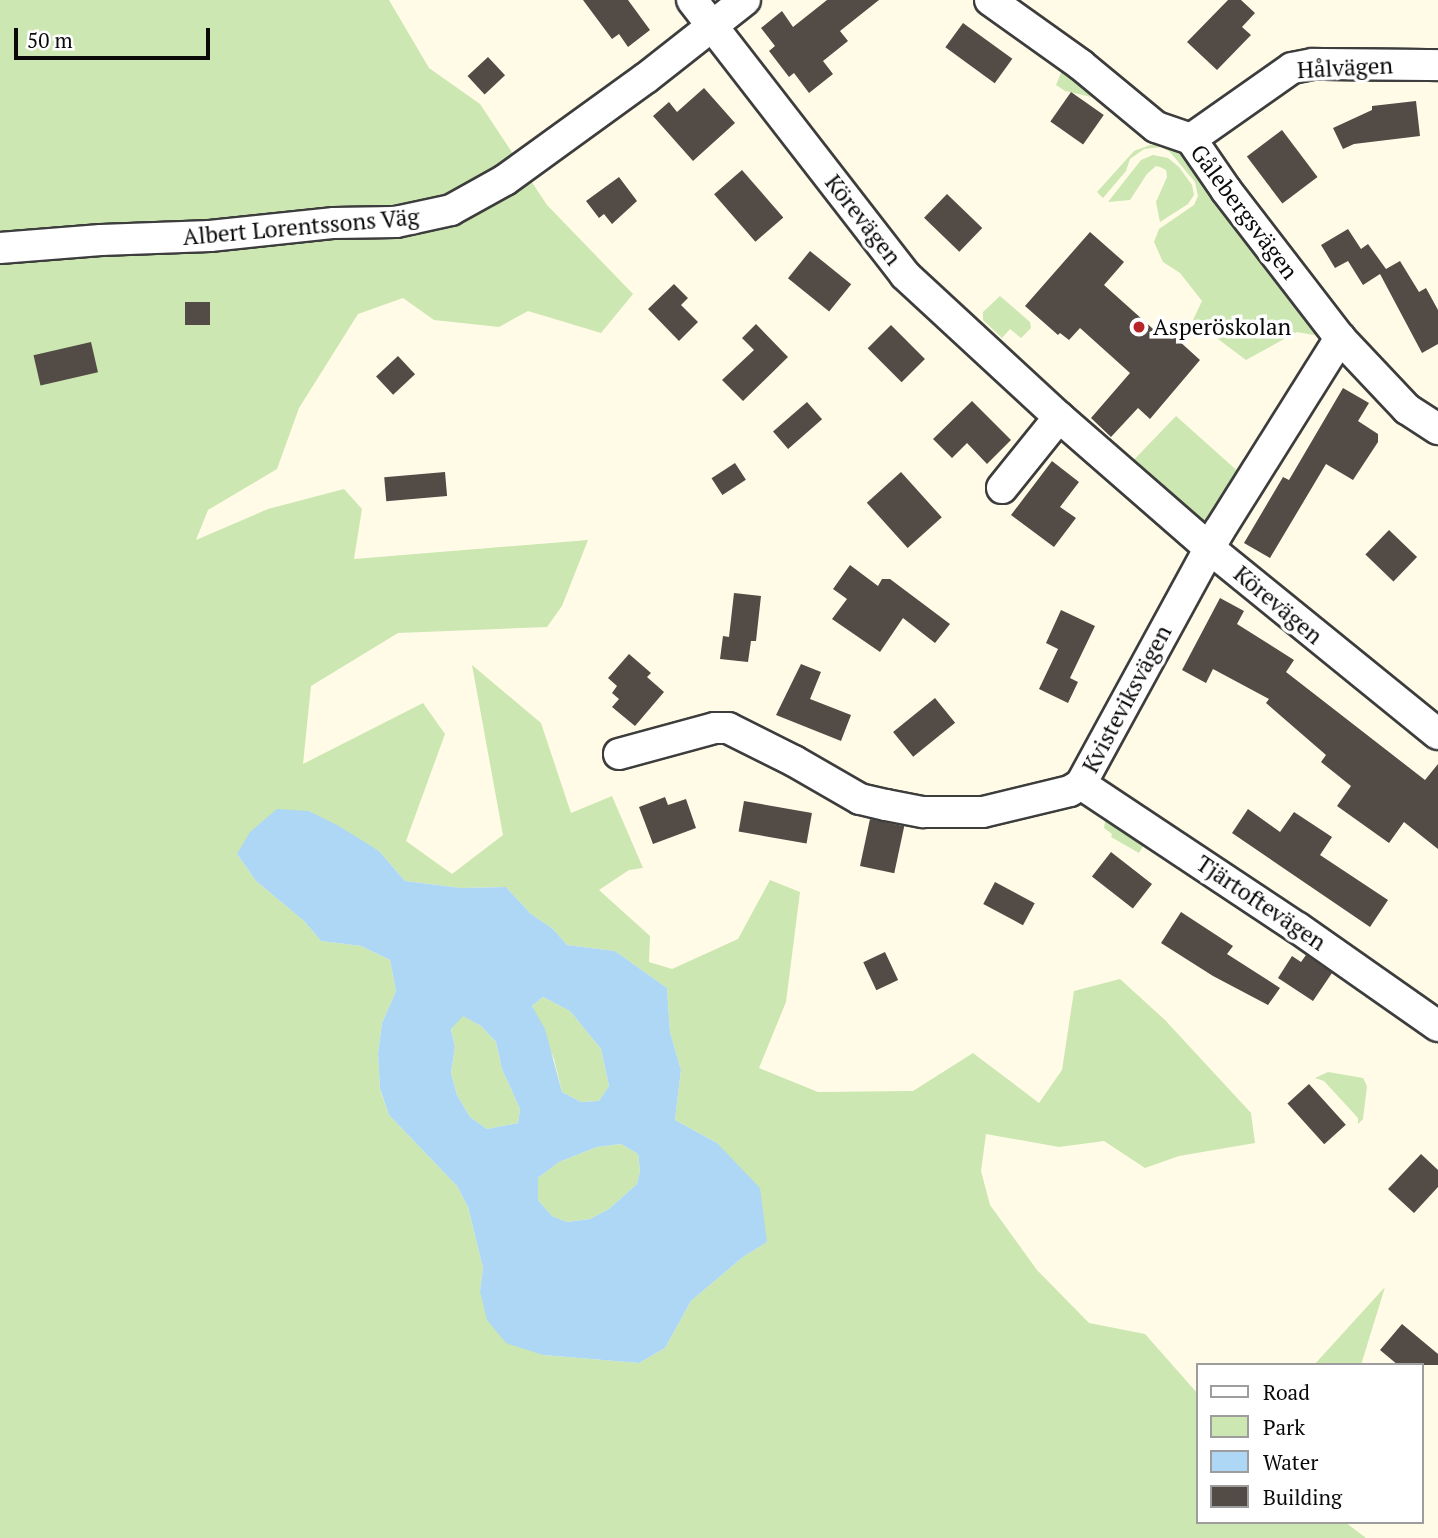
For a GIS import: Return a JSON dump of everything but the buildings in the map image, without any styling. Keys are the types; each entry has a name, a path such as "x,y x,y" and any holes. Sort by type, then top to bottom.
{"street":[{"name":"Körevägen","path":"692,0 905,275 1059,417 1209,548 1438,734"},
{"path":"711,26 745,0"},
{"name":"Gålebergsvägen","path":"990,0 1081,65 1156,127 1191,139 1226,190 1340,338 1407,409 1438,429"},
{"name":"Albert Lorentssons Väg","path":"0,248 101,240 210,236 302,225 396,222 451,210 505,180 646,78 711,26"},
{"name":"Hålvägen","path":"1191,139 1292,68 1313,64 1438,65"},
{"name":"Kvisteviksvägen","path":"619,754 715,728 728,728 794,761 860,799 923,812 983,812 1049,798 1081,784 1209,548 1340,338"},
{"path":"1002,488 1059,417"},
{"name":"Tjärtoftevägen","path":"1081,784 1287,920 1438,1026"}],"green space":[{"path":"0,0 389,0 429,68 480,104 547,205 633,294 601,333 528,311 499,327 434,320 403,298 358,314 299,408 277,469 208,510 196,540 268,509 344,489 362,509 354,559 588,540 562,606 547,627 398,633 311,686 303,764 423,703 445,734 406,841 452,874 503,835 472,665 541,723 571,813 612,796 643,868 629,870 599,890 650,936 649,962 672,969 738,939 770,880 800,892 786,1002 759,1068 818,1092 913,1091 973,1053 1039,1103 1062,1070 1074,991 1120,979 1165,1020 1251,1113 1255,1143 1179,1156 1145,1168 1104,1141 1059,1147 986,1134 981,1171 990,1205 1037,1270 1089,1323 1145,1334 1196,1392 1196,1524 1348,1524 1366,1538 0,1538","holes":["309,811 379,851 405,881 461,888 506,887 531,914 553,929 567,945 615,951 667,988 670,1032 681,1070 675,1120 717,1143 767,1242 743,1257 691,1301 665,1348 639,1363 543,1355 480,1291 483,1268 468,1207 457,1186 389,1115 380,1090 378,1053 382,1023 396,991 390,960 361,946 321,941 304,921 256,881 237,854"]},
{"path":"1065,63 1101,94 1096,98 1065,91 1056,85"},
{"path":"1161,141 1178,144 1325,339 1319,356 1319,336 1297,332 1246,360 1214,336 1215,330 1224,320 1221,317 1206,331 1193,320 1202,301 1180,273 1163,262 1154,242 1159,229 1194,205 1198,196 1195,182 1170,152 1161,147 1144,149 1130,159 1126,171 1103,198 1097,192 1134,151"},
{"path":"1153,155 1168,158 1179,167 1192,185 1194,195 1188,204 1160,222 1156,202 1167,177 1166,170 1160,167 1156,166 1147,174 1130,200 1108,202 1141,160"},
{"path":"1000,296 1030,322 1031,328 1021,338 1010,329 1002,338 983,320 983,312"},
{"path":"1176,416 1242,475 1205,532 1127,467"},
{"path":"1106,815 1148,838 1139,853 1111,837 1112,834 1104,828"},
{"path":"543,997 570,1011 601,1049 609,1086 599,1101 581,1102 562,1092 554,1059 532,1006"},
{"path":"462,1015 481,1026 496,1042 502,1069 520,1109 518,1123 487,1129 470,1117 457,1095 451,1073 455,1047 451,1028"},
{"path":"1328,1072 1363,1078 1367,1086 1363,1119 1358,1124 1358,1118 1324,1081 1315,1078"},
{"path":"621,1144 638,1154 640,1171 637,1184 609,1209 590,1219 567,1222 552,1216 538,1200 538,1178 559,1162 597,1147"},
{"path":"1385,1287 1362,1363 1316,1363"}],"water":[{"path":"277,809 309,811 379,851 405,881 461,888 506,887 531,914 553,929 567,945 615,951 667,988 670,1032 681,1070 675,1120 717,1143 760,1188 767,1242 743,1257 691,1301 665,1348 639,1363 543,1355 506,1343 487,1320 480,1291 483,1268 468,1207 457,1186 389,1115 380,1089 378,1053 382,1023 396,991 390,960 361,946 321,941 304,921 256,881 237,854 250,832","holes":["543,997 570,1011 601,1049 609,1086 599,1101 581,1102 562,1092 545,1029 532,1006","463,1016 481,1026 496,1042 502,1069 520,1109 518,1123 487,1129 470,1117 457,1095 451,1073 455,1047 451,1029","621,1144 638,1154 640,1171 637,1184 609,1209 590,1219 567,1222 552,1216 538,1200 538,1178 559,1162 597,1147"]}],"place":[{"name":"Asperöskolan","path":"1139,327"}]}
